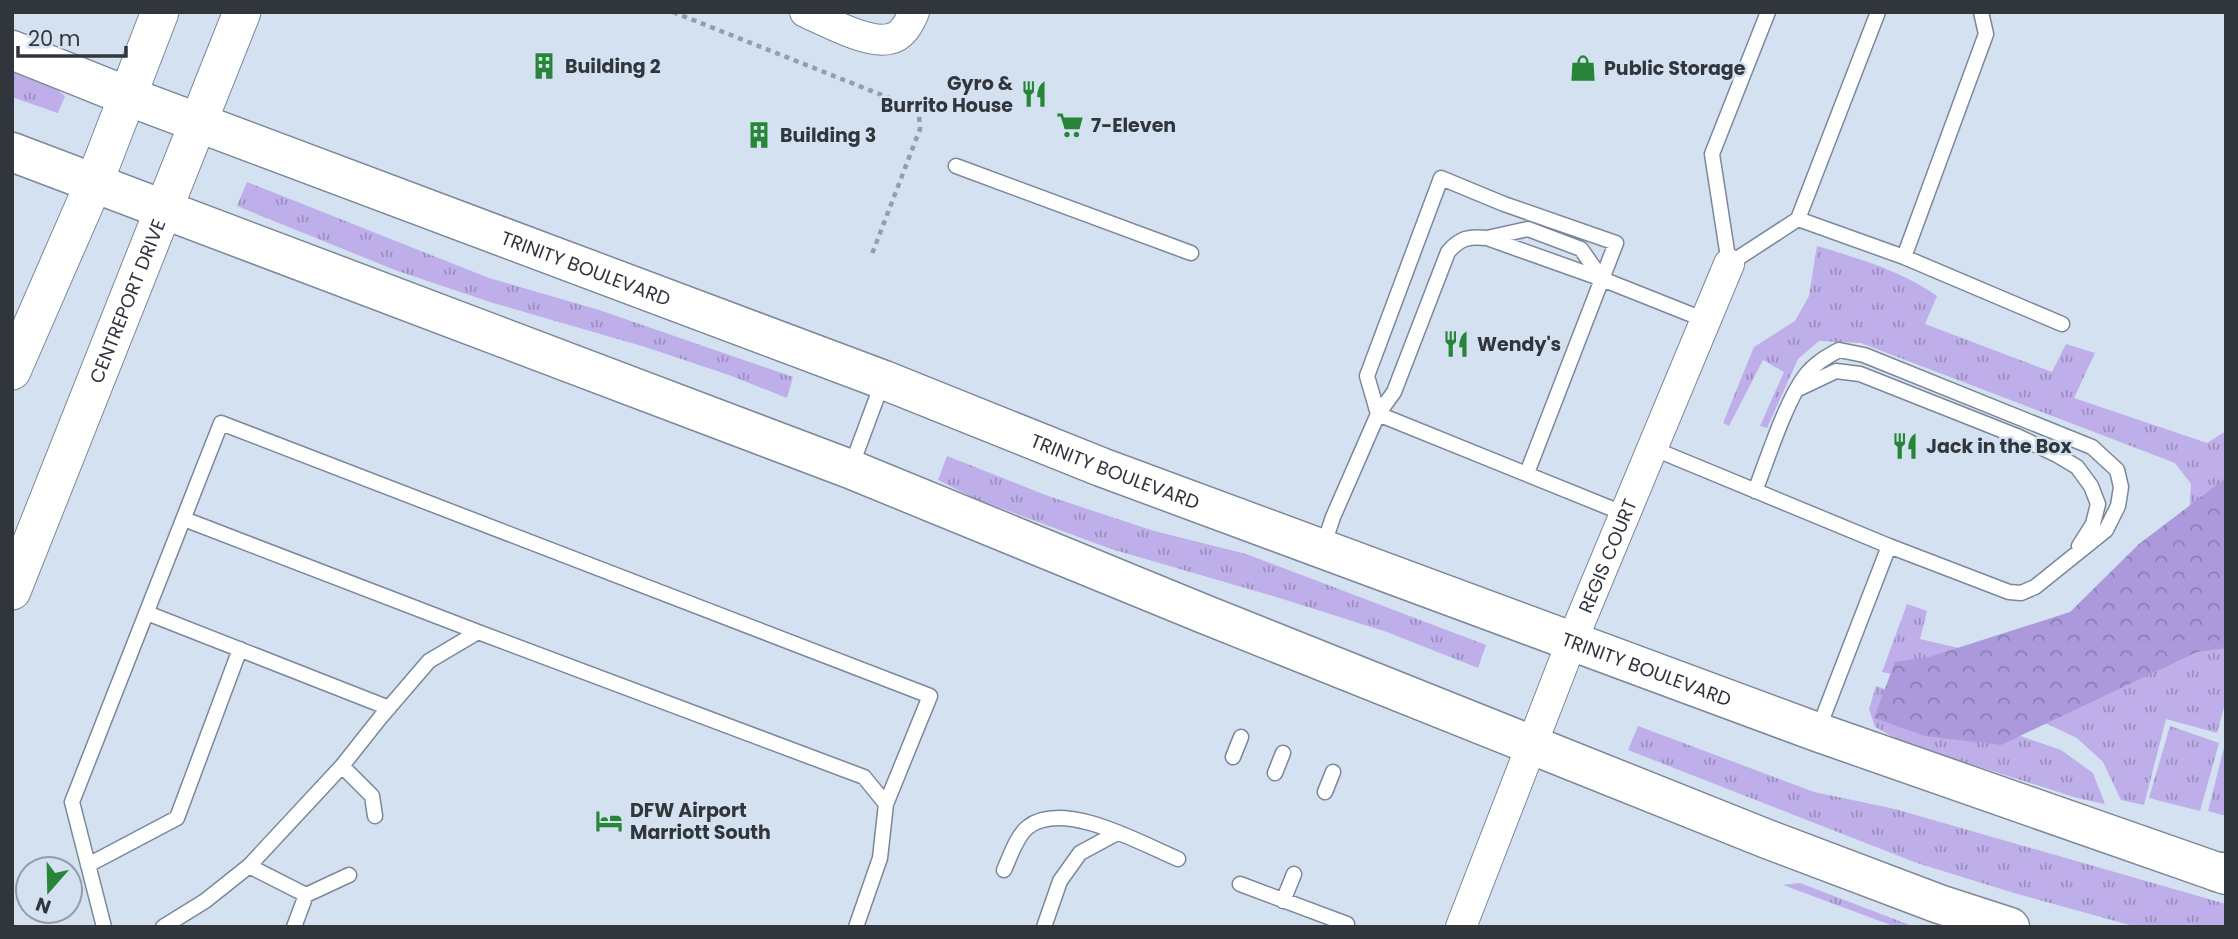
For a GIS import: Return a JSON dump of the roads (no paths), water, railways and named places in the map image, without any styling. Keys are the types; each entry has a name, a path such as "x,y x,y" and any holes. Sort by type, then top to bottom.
{"main road":[{"name":"TRINITY BOULEVARD","path":"12,50 127,96 884,380 1101,467 1817,732 2223,873"},
{"path":"12,152 850,469 1767,839 1939,904 2010,927"}],"street":[{"path":"12,371 94,183 160,12"},
{"name":"CENTREPORT DRIVE","path":"12,591 242,12"},
{"path":"805,12 870,39 889,40 902,33 914,12"},
{"name":"REGIS COURT","path":"1461,927 1572,641 1729,264"}],"lane":[{"path":"1768,12 1712,154 1729,264 1797,219 1878,12"},
{"path":"1904,257 1986,34 1981,12"},
{"path":"956,166 1191,253"},
{"path":"1378,414 1367,376 1441,178 1504,204 1616,243 1527,473"},
{"path":"1797,219 1904,257 2062,324"},
{"path":"1487,238 1528,229 1581,249 1602,279"},
{"path":"1322,549 1333,517 1378,414 1394,392 1448,252 1456,242 1470,236 1487,238 1602,279 1705,320"},
{"path":"1652,448 1755,491 1889,546 2009,592 2021,593 2035,587 2106,530 2118,506 2121,486 2117,470 2092,447 1864,355 1839,350 1821,360 1806,374 1796,390 1755,491"},
{"path":"1796,390 1836,371 1860,374 2019,437 2077,467 2091,486 2098,504 2093,524 2073,557"},
{"path":"850,469 884,380"},
{"path":"1378,414 1625,514"},
{"path":"104,927 72,802 221,423 930,696 886,804 880,859 856,927"},
{"path":"184,519 864,777 886,804"},
{"path":"1817,732 1889,546"},
{"path":"147,612 389,708"},
{"path":"163,927 205,901 249,866 342,766 429,661 478,632"},
{"path":"88,865 177,818 240,649"},
{"path":"1233,757 1241,737"},
{"path":"1275,773 1283,753"},
{"path":"342,766 372,796 375,816"},
{"path":"1325,792 1333,772"},
{"path":"1004,870 1025,828 1037,821 1054,817 1079,820 1178,859"},
{"path":"1044,927 1060,881 1080,853 1117,834"},
{"path":"249,866 306,895"},
{"path":"1283,901 1294,874"},
{"path":"294,927 306,895 349,875"},
{"path":"1240,884 1347,924"}],"place":[{"name":"Building 2","path":"544,66"},
{"name":"Public Storage","path":"1583,68"},
{"name":"Gyro & Burrito House","path":"1034,94"},
{"name":"7-Eleven","path":"1070,125"},
{"name":"Building 3","path":"759,135"},
{"name":"Wendy's","path":"1456,344"},
{"name":"Jack in the Box","path":"1905,446"},
{"name":"DFW Airport Marriott South","path":"609,821"}]}
